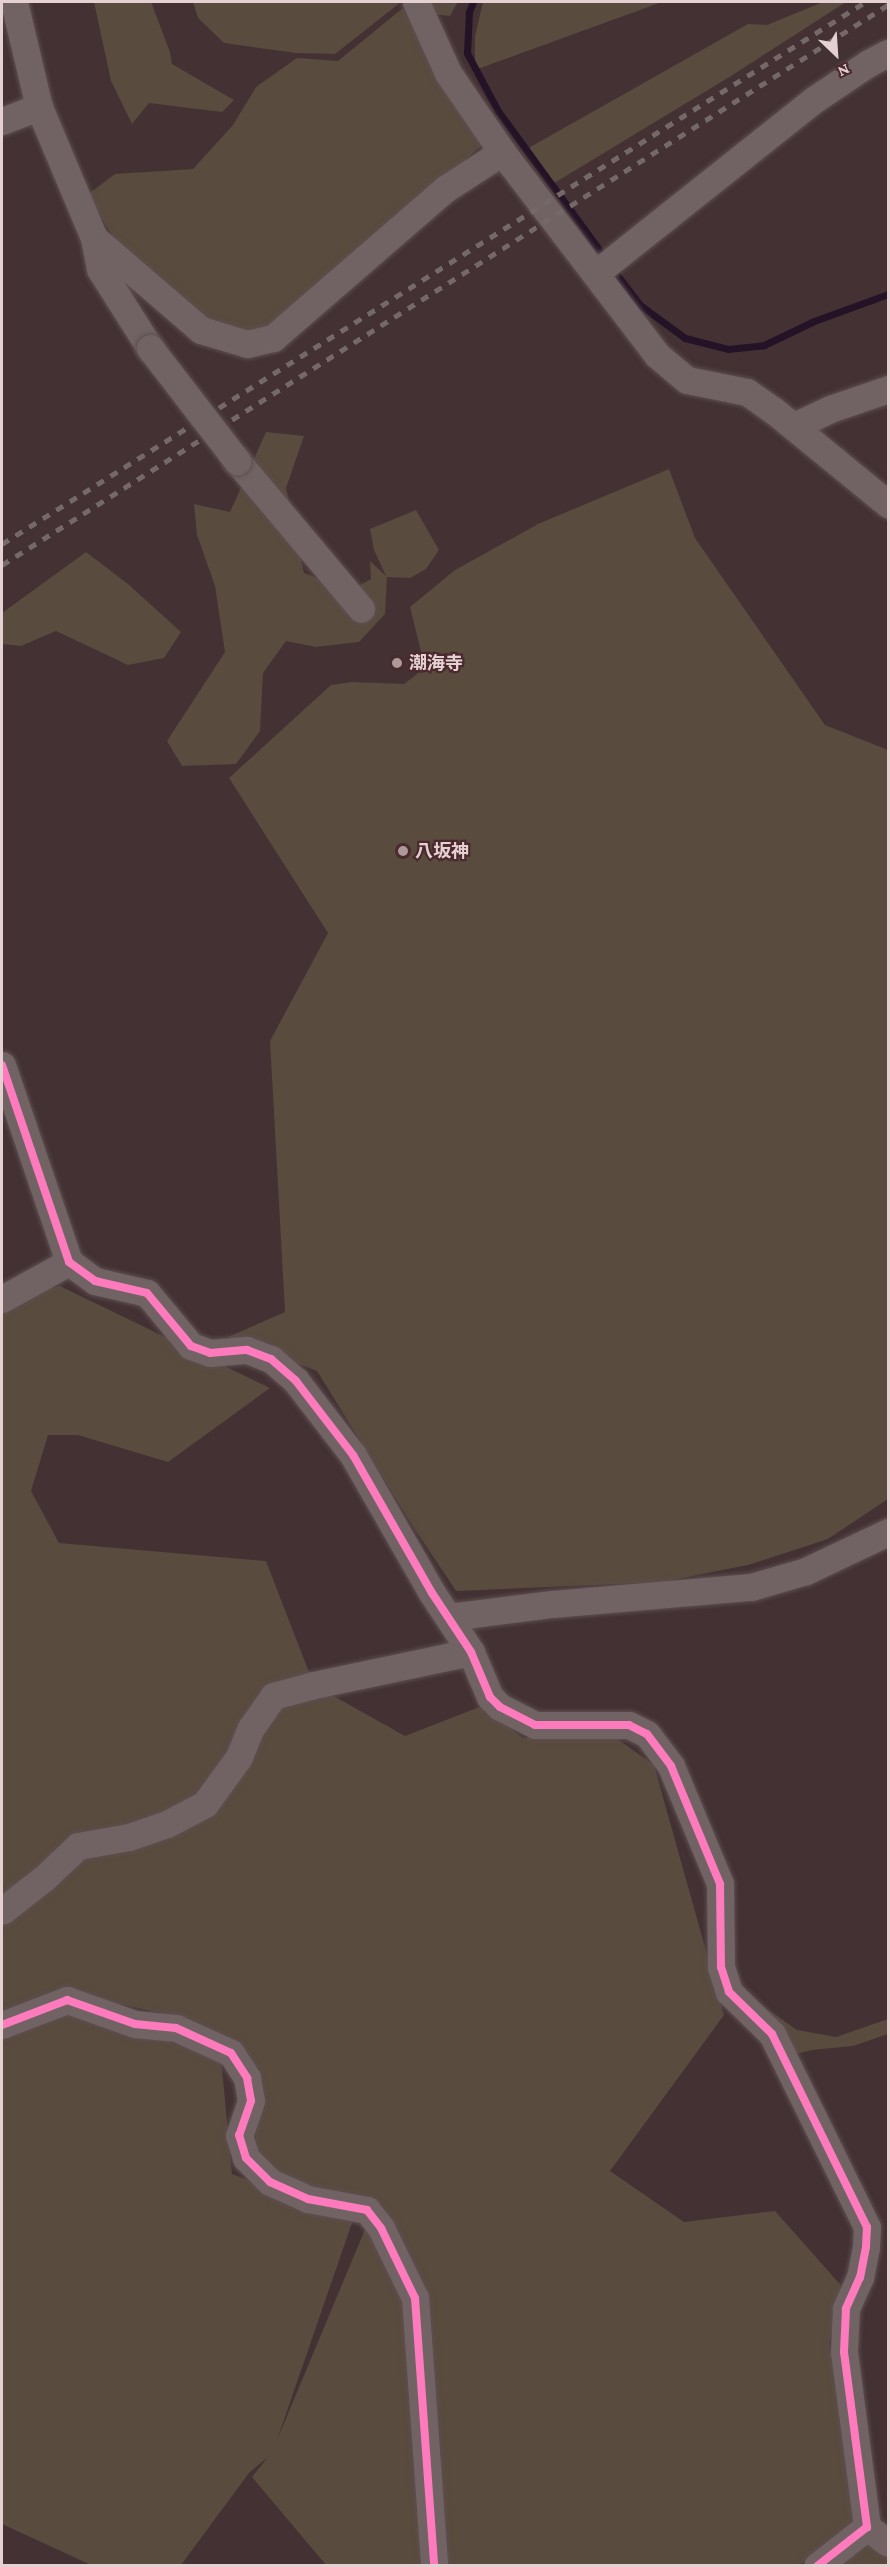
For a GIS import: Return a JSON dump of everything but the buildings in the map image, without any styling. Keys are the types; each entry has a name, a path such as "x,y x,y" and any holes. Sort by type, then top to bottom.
{"street":[{"path":"14,2 39,107 94,238 100,269 150,348 237,461 361,609"},
{"path":"416,2 448,73 502,152 657,355 687,380 747,392 794,426 888,504"},
{"path":"596,273 815,99 867,64 888,53"},
{"path":"2,121 39,107"},
{"path":"94,238 201,330 247,345 273,338 445,189 502,152"},
{"path":"794,426 830,409 888,389"},
{"path":"2,1065 69,1262 95,1281 147,1293 191,1346 210,1353 247,1350 271,1359 296,1381 353,1455 432,1593 471,1652 486,1689 500,1707 535,1725 629,1725 647,1734 671,1766 720,1884 721,1966 729,1992 772,2034 878,2225 866,2247 860,2277 846,2309 844,2352 867,2528 888,2543"},
{"path":"2,1299 69,1262"},
{"path":"448,1617 552,1604 751,1587 806,1571 888,1532"},
{"path":"2,1911 43,1879 78,1846 167,1824 206,1804 239,1756 251,1728 273,1696 314,1685 471,1652"},
{"path":"2,2025 67,2000 135,2024 176,2028 231,2053 247,2078 251,2101 239,2135 246,2158 270,2182 308,2199 367,2210 381,2228 415,2298 434,2565"},
{"path":"817,2565 867,2528"}],"shaded area":[{"path":"94,2 151,2 170,52 172,64 234,100 222,112 149,103 132,124 111,81"},
{"path":"193,2 401,2 335,54 296,53 224,43 198,18"},
{"path":"427,2 458,2 450,16 432,14"},
{"path":"483,2 662,2 475,70 475,36"},
{"path":"823,2 846,2 731,76 551,185 525,150 748,24 767,25"},
{"path":"403,8 433,66 485,142 311,301 259,333 217,328 116,241 87,195 115,174 193,169 233,125 256,87 297,58 338,61"},
{"path":"266,432 304,436 286,488 304,573 351,590 371,579 370,561 386,576 374,550 370,529 416,510 439,550 426,569 410,578 387,577 385,614 359,642 316,647 286,641 263,673 260,731 236,764 182,766 167,741 225,652 215,586 197,535 194,504 230,512"},
{"path":"669,469 695,538 825,725 888,750 888,1499 828,1539 748,1565 662,1582 456,1591 414,1528 317,1371 228,1337 285,1312 270,1041 328,933 229,778 331,685 352,682 404,684 425,668 410,607 455,570 538,524"},
{"path":"86,552 128,584 181,632 164,658 128,665 56,631 21,646 2,644 2,613"},
{"path":"60,1286 270,1388 168,1462 78,1435 48,1435 31,1491 59,1543 266,1561 314,1685 405,1736 482,1706 523,1738 609,1733 654,1765 724,2015 610,2171 684,2222 775,2211 846,2291 829,2343 860,2527 799,2565 326,2565 252,2477 268,2457 249,2473 181,2565 91,2565 2,2524 2,2040 65,2009 221,2058 232,2174 353,2220 277,2440 376,2203 292,2180 259,2166 255,2136 259,2069 181,2017 68,1993 2,2019 2,1298"},
{"path":"764,2007 797,2030 836,2037 888,2019 888,2034 853,2046 812,2050 792,2055"},
{"path":"868,2543 888,2558 888,2565 832,2566"}],"waterway":[{"path":"473,2 469,12 467,53 498,111 605,258"},
{"path":"611,267 640,305 685,338 728,349 764,345 814,321 888,294"}],"railway":[{"path":"2,544 865,2"},
{"path":"2,565 888,5"}],"cycle path":[{"path":"2,1065 69,1262 95,1281 147,1293 191,1346 210,1353 247,1350 271,1359 296,1381 353,1455 432,1593 471,1652 490,1697 500,1707 535,1725 629,1725 647,1734 671,1766 720,1884 721,1967 729,1992 772,2034 867,2227 860,2277 846,2309 844,2352 867,2527 817,2566"},
{"path":"2,2025 67,2000 135,2024 176,2028 231,2053 247,2078 251,2101 239,2135 246,2158 270,2182 308,2199 367,2210 381,2228 415,2298 434,2566"}],"place":[{"name":"潮海寺","path":"397,663"},
{"name":"八坂神","path":"403,851"}]}
